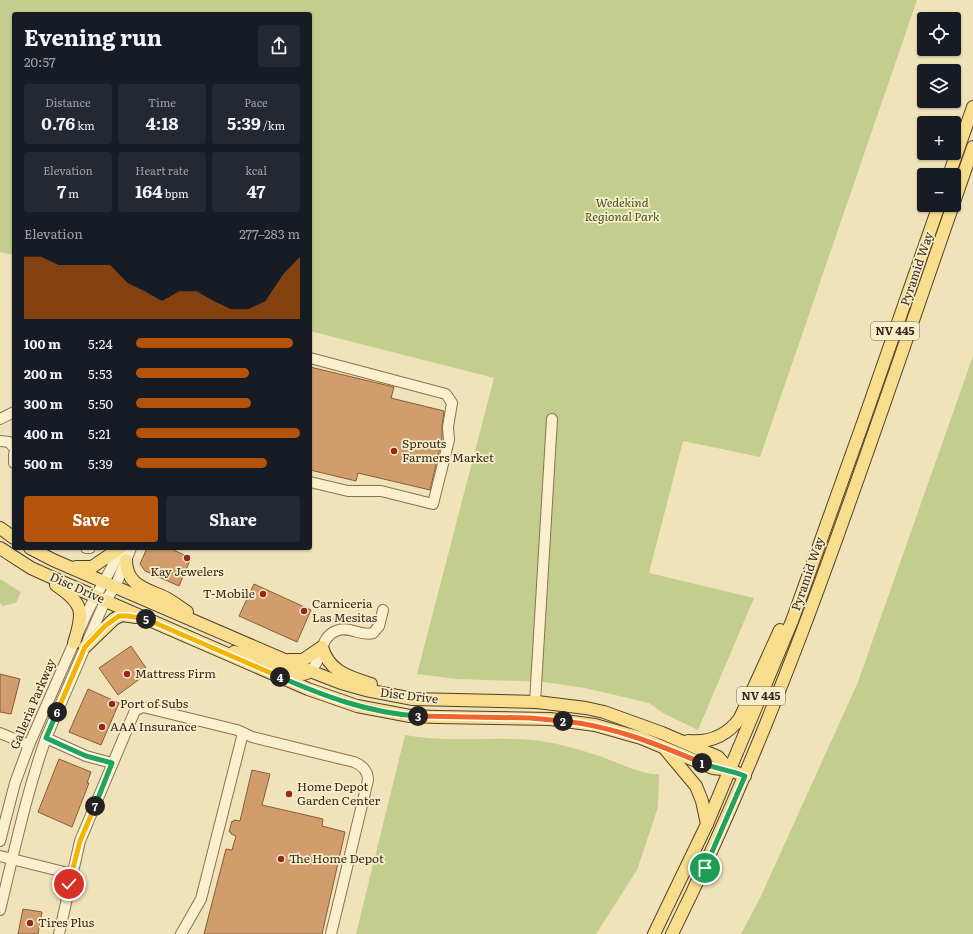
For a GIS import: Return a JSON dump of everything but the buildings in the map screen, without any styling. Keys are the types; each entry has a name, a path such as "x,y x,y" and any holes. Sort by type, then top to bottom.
{"main road":[{"path":"951,168 973,107"},
{"path":"961,182 973,147"},
{"name":"Pyramid Way","path":"654,934 707,824 792,621 937,212"},
{"name":"Pyramid Way","path":"672,934 705,868 745,776 809,616 951,212"},
{"path":"0,528 12,537"},
{"name":"Disc Drive","path":"0,548 32,568 100,599 326,696 373,709 416,716 530,718 571,721 617,731 663,747 713,768 730,770 745,776"},
{"name":"Disc Drive","path":"34,550 310,671 341,683 366,690 413,699 535,702 565,705 604,712 641,724 718,757 730,770"},
{"path":"62,563 83,568 92,567 117,550"},
{"path":"126,560 127,571 138,586 171,601 207,626"},
{"path":"32,568 67,592 77,602 81,613 79,645"},
{"path":"79,645 119,616 147,619"},
{"path":"678,739 696,742 714,739 729,732 735,726 780,629 792,621"},
{"path":"212,647 249,654 296,674 306,674 310,671"},
{"path":"276,656 298,661 303,660 322,648 327,660 337,671 362,681 436,700"},
{"path":"416,716 450,711 518,711 523,710 535,702"},
{"path":"663,747 696,786 702,801 707,824"}],"street":[{"path":"312,359 446,394 452,403 448,427 449,440 433,504 381,491 348,491 312,482"},
{"path":"0,419 12,413"},
{"path":"535,702 552,419"},
{"path":"0,441 9,442 12,446"},
{"path":"110,584 119,550"},
{"path":"110,584 126,560 130,550"},
{"name":"Galleria Parkway","path":"0,841 15,783 29,745 79,645 100,599 110,584"},
{"path":"310,671 316,665 322,648 329,636 336,630 343,629 365,634 373,633 379,626 383,610"},
{"name":"Galleria Parkway","path":"0,910 38,760 79,645"},
{"path":"58,934 80,841 134,713 136,710 143,707 237,730 252,737 354,762 363,767 368,776 366,790 331,934"},
{"path":"0,733 29,745"},
{"path":"181,934 201,899 243,733"},
{"path":"46,738 86,756 112,763"},
{"path":"0,856 72,874"}],"green space":[{"name":"Wedekind Regional Park","path":"0,0 917,0 760,457 683,441 649,573 754,598 698,730 663,713 649,703 585,688 544,682 456,679 417,674 494,378 312,332 312,12 12,12 12,255 0,252"},
{"path":"973,356 973,934 741,934 761,896 858,682"},
{"path":"0,579 21,592 16,603 2,606 0,603"},
{"path":"405,735 437,739 517,739 541,741 600,756 644,772 659,774 658,807 637,870 596,934 356,934"}],"place":[{"name":"Sprouts Farmers Market","path":"394,451"},
{"name":"Kay Jewelers","path":"187,558"},
{"name":"T-Mobile","path":"263,594"},
{"name":"Carniceria Las Mesitas","path":"304,611"},
{"name":"Mattress Firm","path":"127,674"},
{"name":"Port of Subs","path":"112,704"},
{"name":"AAA Insurance","path":"102,727"},
{"name":"Home Depot Garden Center","path":"289,794"},
{"name":"The Home Depot","path":"281,859"},
{"name":"Tires Plus","path":"30,923"}],"route":[{"path":"69,884 80,841 112,763 86,756 46,738 85,647 105,626 119,616 147,619 308,689 357,706 388,712 437,718 530,718 571,721 595,725 641,738 713,768 730,770 745,776 705,868"}]}
